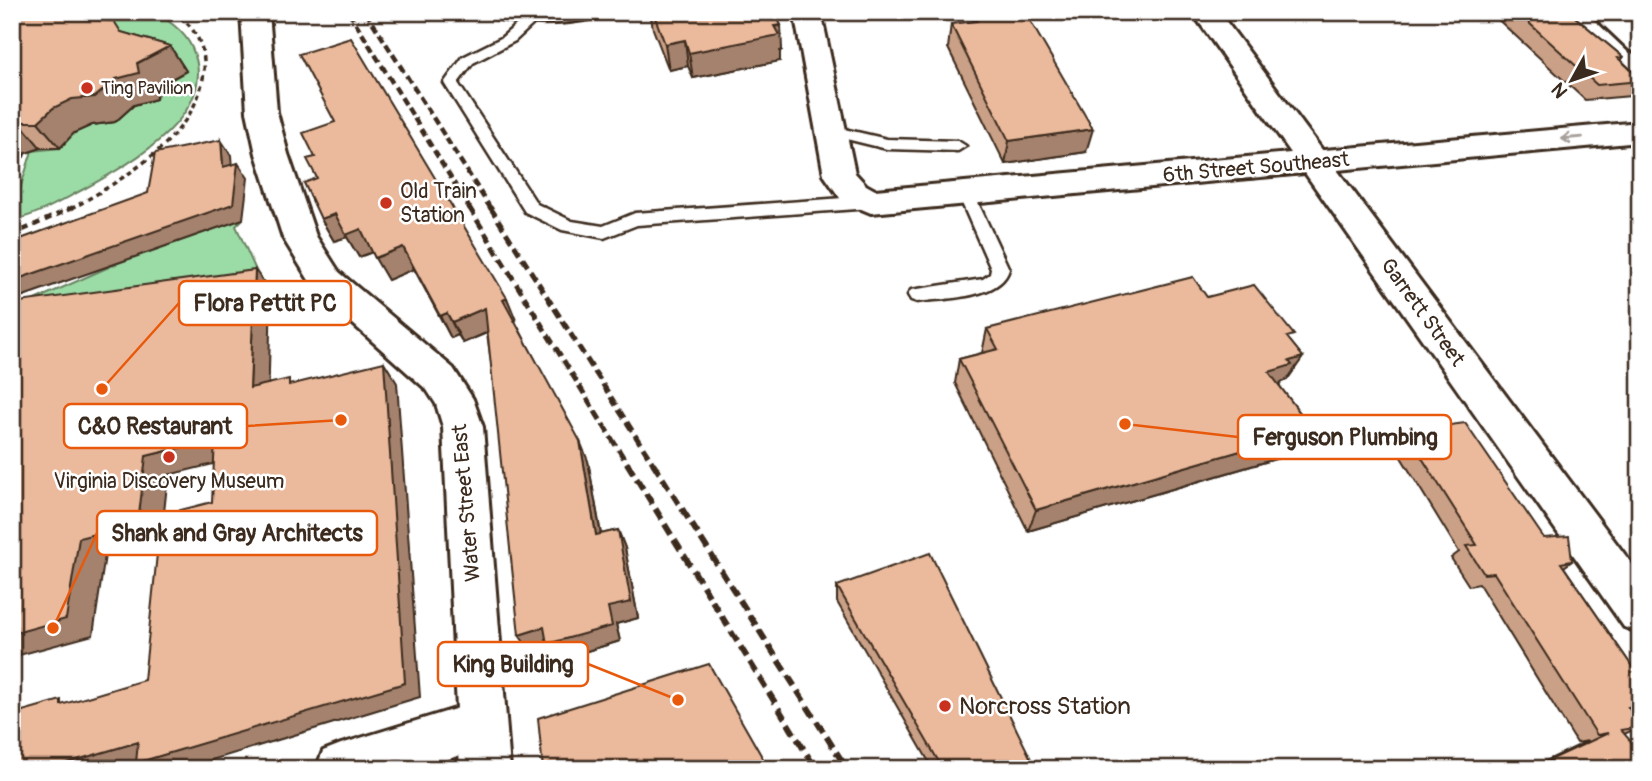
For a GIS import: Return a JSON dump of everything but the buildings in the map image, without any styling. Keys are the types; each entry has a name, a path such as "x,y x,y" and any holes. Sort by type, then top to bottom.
{"street":[{"name":"Water Street East","path":"255,12 262,111 272,154 300,238 327,281 440,379 454,399 460,417 464,441 483,747"},
{"path":"505,12 536,15 584,12"},
{"path":"807,12 844,183 854,193 871,202"},
{"name":"Garrett Street","path":"1205,12 1640,612"},
{"path":"1603,12 1640,44"},
{"name":"6th Street Southeast","path":"871,202 1640,132"},
{"path":"341,769 483,747"}],"lane":[{"path":"536,15 506,41 476,55 457,68 451,83 531,208 568,226 604,232 635,219 871,202"},
{"path":"831,131 887,144 958,146"},
{"path":"917,295 987,285 998,277 1000,268 966,194"}],"path":[{"path":"12,235 33,228 104,192 158,151 192,110 207,73 202,41 174,12"},
{"path":"12,184 29,141"}],"green space":[{"path":"51,12 155,14 168,21 189,42 198,72 194,94 184,114 147,150 86,188 18,219 14,208 32,151 60,148 74,133 92,125 115,122 134,105 156,99 165,83 185,72"},
{"path":"243,219 236,226 263,286 12,310 118,263"}],"railway":[{"path":"349,12 470,209"},
{"path":"366,12 491,209"},
{"path":"469,207 628,465"},
{"path":"490,207 654,465"},
{"path":"627,463 816,769"},
{"path":"653,463 847,769"}],"place":[{"name":"Ting Pavilion","path":"87,88"},
{"name":"Old Train Station","path":"386,203"},
{"name":"Flora Pettit PC","path":"102,389"},
{"name":"C&O Restaurant","path":"341,420"},
{"name":"Ferguson Plumbing","path":"1125,424"},
{"name":"Virginia Discovery Museum","path":"169,457"},
{"name":"Shank and Gray Architects","path":"53,628"},
{"name":"King Building","path":"678,700"},
{"name":"Norcross Station","path":"945,706"}]}
